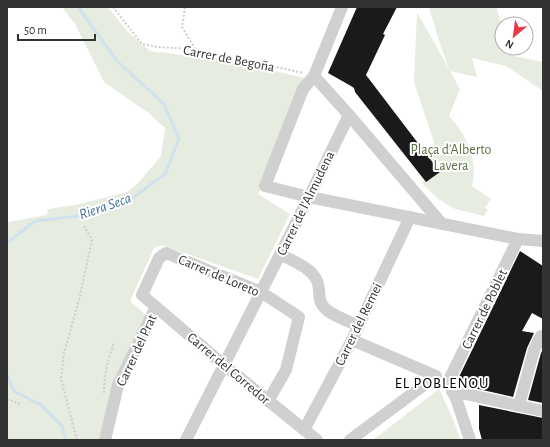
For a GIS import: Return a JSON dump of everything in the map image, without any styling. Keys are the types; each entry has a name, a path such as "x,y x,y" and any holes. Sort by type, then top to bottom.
{"street":[{"path":"342,7 314,76 303,89 265,186 309,197 442,224 518,239 543,241"},
{"path":"314,76 442,224"},
{"name":"Carrer de l'Almudena","path":"186,440 349,115"},
{"name":"Carrer del Remei","path":"304,430 352,340 410,217"},
{"name":"Carrer de Poblet","path":"452,391 450,378 518,239"},
{"name":"Carrer de Loreto","path":"142,295 159,258 166,252 261,292 299,317 286,370 268,401"},
{"path":"280,254 308,269 317,280 319,300 328,311 358,326"},
{"name":"Carrer del Corredor","path":"142,295 224,365 317,440"},
{"name":"Carrer del Prat","path":"105,440 118,385 156,307"},
{"path":"519,405 534,350 541,336"},
{"path":"350,440 436,376 352,340"},
{"path":"452,391 543,411"},
{"path":"452,391 456,398 470,440"}],"path":[{"name":"Carrer de Begoña","path":"113,7 142,44 157,47 195,49 314,76"},
{"path":"185,7 182,27 195,49"},
{"path":"77,440 61,379 64,353 80,296 92,240 84,226"},
{"path":"7,399 20,404"}],"green space":[{"path":"62,7 108,7 128,32 150,51 197,57 204,55 305,78 258,194 290,214 258,279 162,245 154,248 130,301 147,316 99,440 7,440 7,223 47,215 48,209 75,205 127,192 140,181 161,156 165,128 150,114 104,82 75,24"},
{"name":"Plaça d'Alberto Lavera","path":"429,7 496,7 499,16 494,16 494,56 514,56 543,62 543,91 506,66 472,58 477,77 450,71 460,89 449,116 461,131 470,149 473,167 472,186 491,199 485,208 488,210 484,216 455,209 437,198 422,183 437,172 425,154 432,149 434,142 414,82 417,12 449,69"},
{"path":"439,389 461,440 373,440"}],"building":[{"path":"357,7 397,7 383,34 385,35 366,75 440,172 426,182 355,92 354,88 328,73"},
{"path":"520,251 543,266 543,319 532,313 522,331 534,333 527,348 513,397 465,386 462,380 458,379"},
{"path":"543,349 543,403 528,400"},
{"path":"479,405 543,418 543,440 482,440 479,429"}],"waterway":[{"name":"Riera Seca","path":"7,243 35,221 87,215 134,197 165,174 179,139 164,104 117,61 78,7"},
{"name":"Riera Seca","path":"7,376 14,391 41,405 62,426 66,440"}],"district":[{"name":"EL POBLENOU","path":"442,383"}]}
